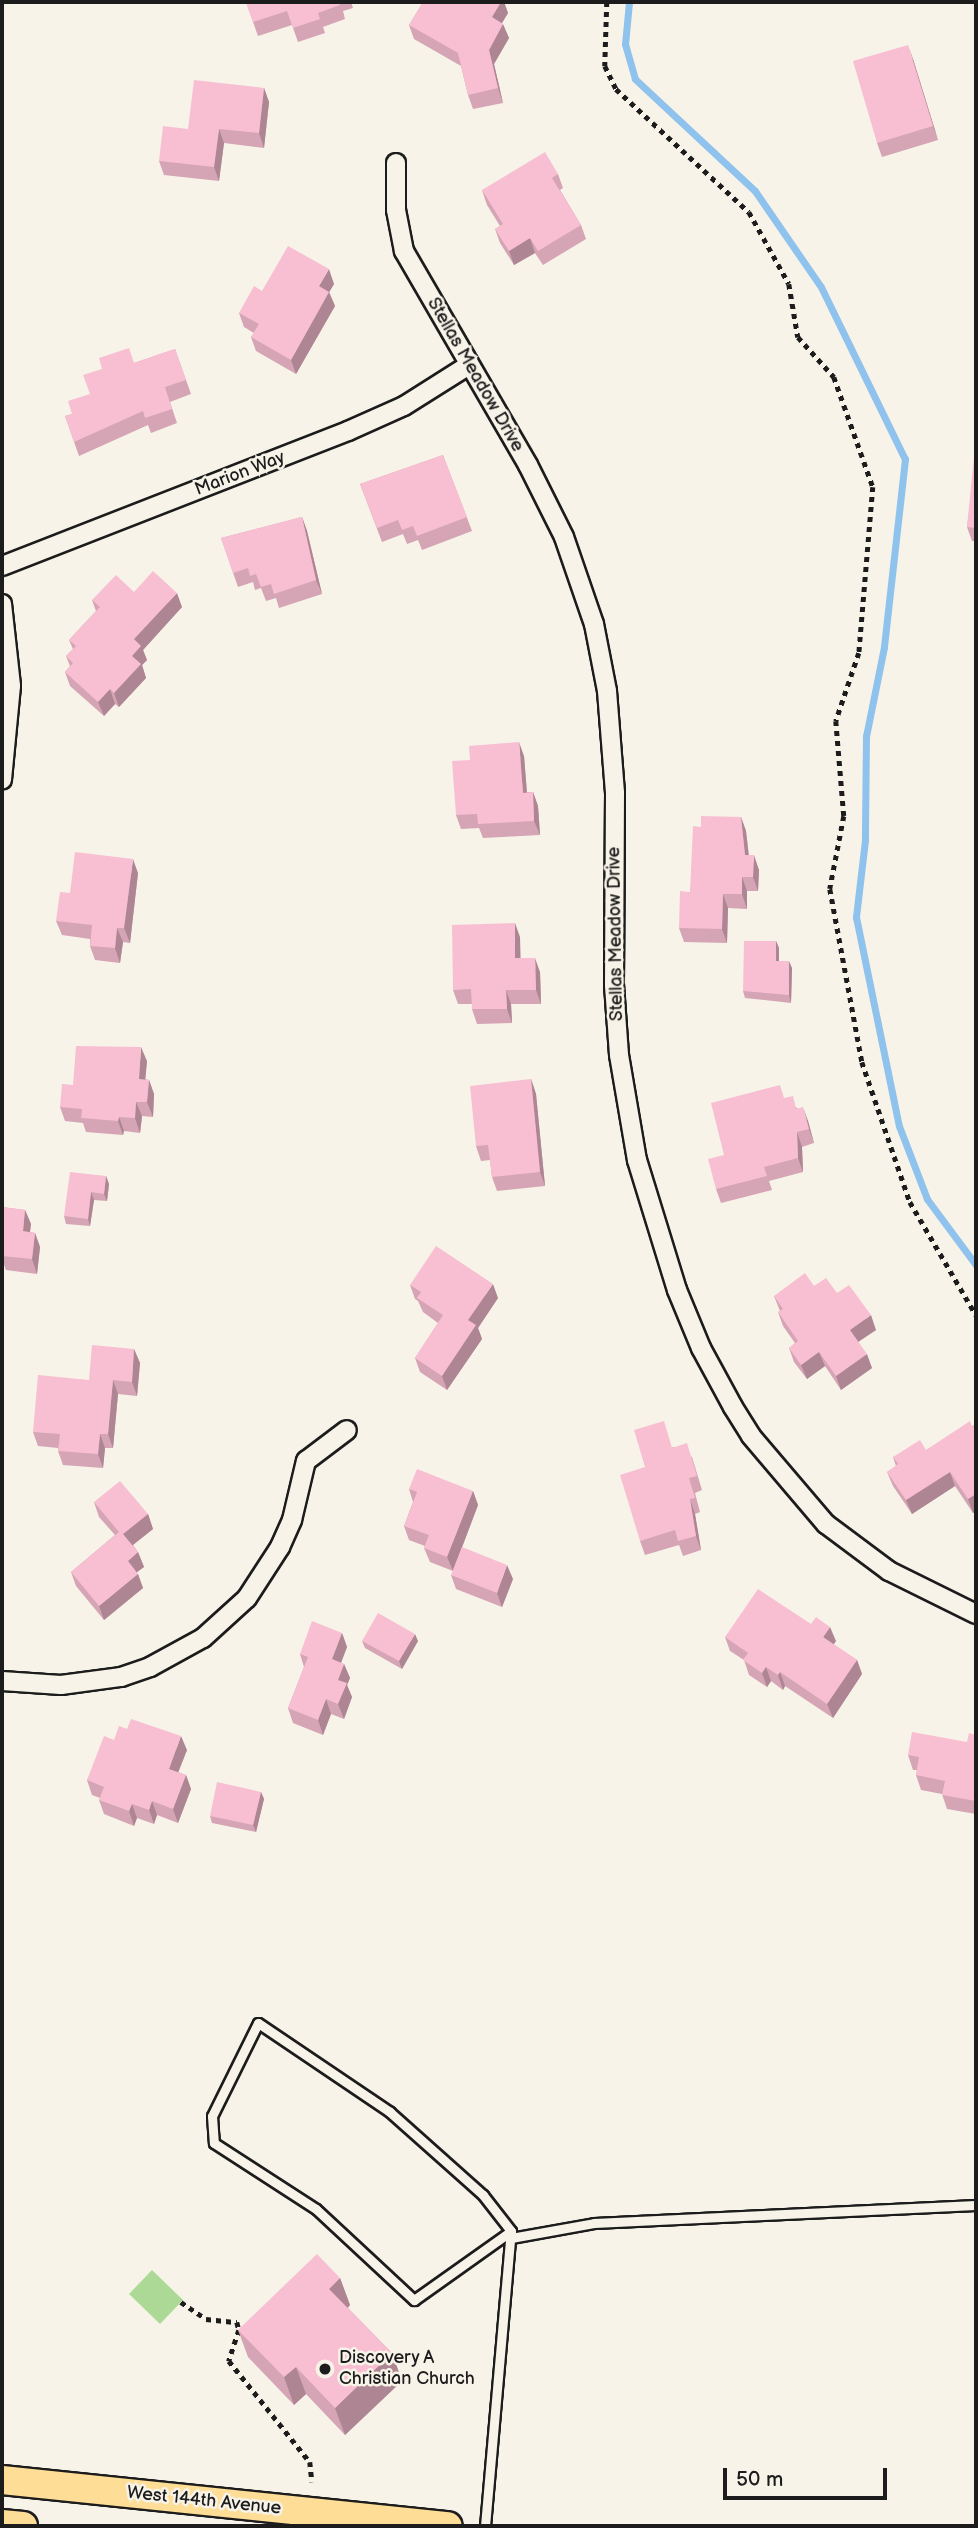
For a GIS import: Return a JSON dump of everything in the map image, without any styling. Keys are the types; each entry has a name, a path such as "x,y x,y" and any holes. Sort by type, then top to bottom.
{"main road":[{"name":"West 144th Avenue","path":"2,2480 448,2526"},
{"path":"2,2524 23,2526"}],"street":[{"name":"Stellas Meadow Drive","path":"396,163 396,210 404,251 564,537 594,624 607,691 615,793 614,985 619,1055 649,1208 682,1302 701,1348 751,1436 826,1524 889,1571 976,1614"},
{"name":"Marion Way","path":"2,566 348,431 404,406 470,365"},
{"path":"2,604 11,686 2,780"},
{"path":"2,1681 61,1685 121,1677 157,1664 202,1639 247,1598 280,1548 295,1510 306,1461 347,1430"}],"lane":[{"path":"485,2526 511,2234 483,2194 390,2112 258,2023 212,2116 214,2144 316,2209 414,2300 511,2234 594,2223 976,2205"}],"path":[{"path":"607,2 605,66 616,89 749,212 789,284 798,338 834,377 873,487 859,653 836,720 844,816 830,889 870,1088 911,1202 976,1315"},
{"path":"181,2302 206,2319 237,2322 239,2330 229,2361 310,2462 312,2482"}],"green space":[{"path":"152,2270 183,2300 160,2324 129,2294"}],"building":[{"path":"246,2 339,2 340,5 318,13 320,19 293,28 287,11 253,22"},
{"path":"423,2 501,2 492,17 503,24 489,50 498,88 468,95 458,53 409,25"},
{"path":"908,45 933,126 877,143 853,61"},
{"path":"194,80 264,88 259,133 219,129 214,167 159,161 163,126 188,129"},
{"path":"545,152 558,174 552,178 581,225 538,251 530,238 509,251 495,229 503,224 482,190"},
{"path":"288,246 329,269 319,286 329,292 291,360 251,337 259,324 239,313 254,286 262,291"},
{"path":"129,348 134,363 175,349 186,380 165,387 172,409 145,418 143,411 74,442 65,416 72,414 68,401 90,394 83,375 102,369 99,358"},
{"path":"443,455 467,517 417,536 413,526 402,530 398,520 377,528 360,484"},
{"path":"976,457 976,528 967,527"},
{"path":"302,517 316,580 274,594 271,584 261,587 256,574 250,576 248,568 233,573 221,538"},
{"path":"153,571 177,593 134,639 141,646 132,656 141,664 114,693 110,689 98,702 65,672 73,663 66,656 76,646 69,640 100,607 92,600 116,575 134,592"},
{"path":"519,742 523,793 533,792 534,821 478,824 477,814 456,815 452,761 470,760 469,746"},
{"path":"701,816 741,817 745,855 754,855 753,877 742,877 742,894 723,894 722,929 679,928 680,891 690,892 693,826 701,827"},
{"path":"75,852 133,859 124,928 117,928 115,948 90,946 92,925 56,921 60,892 70,893"},
{"path":"515,923 515,958 535,958 536,990 506,990 507,1009 472,1009 471,989 453,990 452,925"},
{"path":"744,941 776,941 776,961 789,961 789,995 743,991"},
{"path":"76,1046 141,1047 139,1079 149,1080 147,1102 136,1102 135,1118 119,1117 118,1121 81,1118 82,1109 60,1107 62,1084 73,1085"},
{"path":"531,1079 540,1172 492,1177 488,1145 476,1146 470,1086"},
{"path":"780,1085 784,1098 793,1096 796,1109 803,1107 809,1129 797,1132 798,1158 764,1167 767,1176 716,1189 708,1159 724,1155 711,1103"},
{"path":"70,1172 106,1176 104,1194 91,1192 88,1219 64,1216"},
{"path":"2,1207 25,1210 23,1231 35,1233 32,1259 2,1256"},
{"path":"436,1246 493,1284 468,1320 476,1325 442,1376 415,1358 443,1315 417,1298 421,1292 410,1285"},
{"path":"805,1273 814,1286 826,1278 837,1293 849,1285 871,1315 850,1330 867,1354 836,1376 819,1352 801,1365 789,1348 798,1341 778,1312 783,1309 774,1296"},
{"path":"92,1345 134,1349 132,1382 113,1380 108,1434 100,1434 98,1454 58,1451 60,1434 33,1432 38,1375 89,1380"},
{"path":"664,1421 672,1448 687,1443 697,1476 689,1478 695,1498 690,1499 696,1536 678,1541 675,1530 640,1541 620,1475 645,1467 634,1430"},
{"path":"970,1421 972,1427 976,1424 976,1494 968,1499 950,1472 906,1500 887,1472 898,1464 893,1457 920,1440 926,1450"},
{"path":"417,1469 473,1491 447,1557 424,1548 429,1535 404,1526 417,1492 409,1489"},
{"path":"120,1481 148,1514 123,1534 138,1552 128,1561 138,1574 99,1606 71,1572 119,1532 94,1502"},
{"path":"462,1547 507,1565 497,1593 451,1575"},
{"path":"758,1589 811,1624 816,1617 830,1627 823,1637 857,1660 827,1704 780,1672 778,1675 766,1667 762,1673 743,1660 748,1653 725,1637"},
{"path":"378,1613 415,1634 399,1661 362,1641"},
{"path":"312,1621 342,1633 332,1659 344,1664 338,1680 347,1683 338,1704 326,1699 318,1720 288,1708 308,1657 300,1654"},
{"path":"131,1719 181,1736 169,1769 186,1775 173,1809 152,1801 149,1810 132,1804 129,1811 99,1800 104,1787 87,1780 104,1736 114,1740 119,1726 127,1729"},
{"path":"912,1732 967,1742 969,1733 976,1735 976,1801 942,1795 945,1781 916,1775 919,1757 908,1755"},
{"path":"217,1782 261,1792 253,1825 210,1816"},
{"name":"Discovery A Christian Church","path":"317,2254 340,2278 329,2289 392,2353 335,2408 296,2367 284,2377 238,2330"}],"waterway":[{"path":"629,2 625,44 635,79 755,191 821,287 905,459 884,647 866,736 865,840 856,917 899,1126 927,1199 976,1265"}],"place":[{"name":"Discovery A Christian Church","path":"325,2369"}]}
